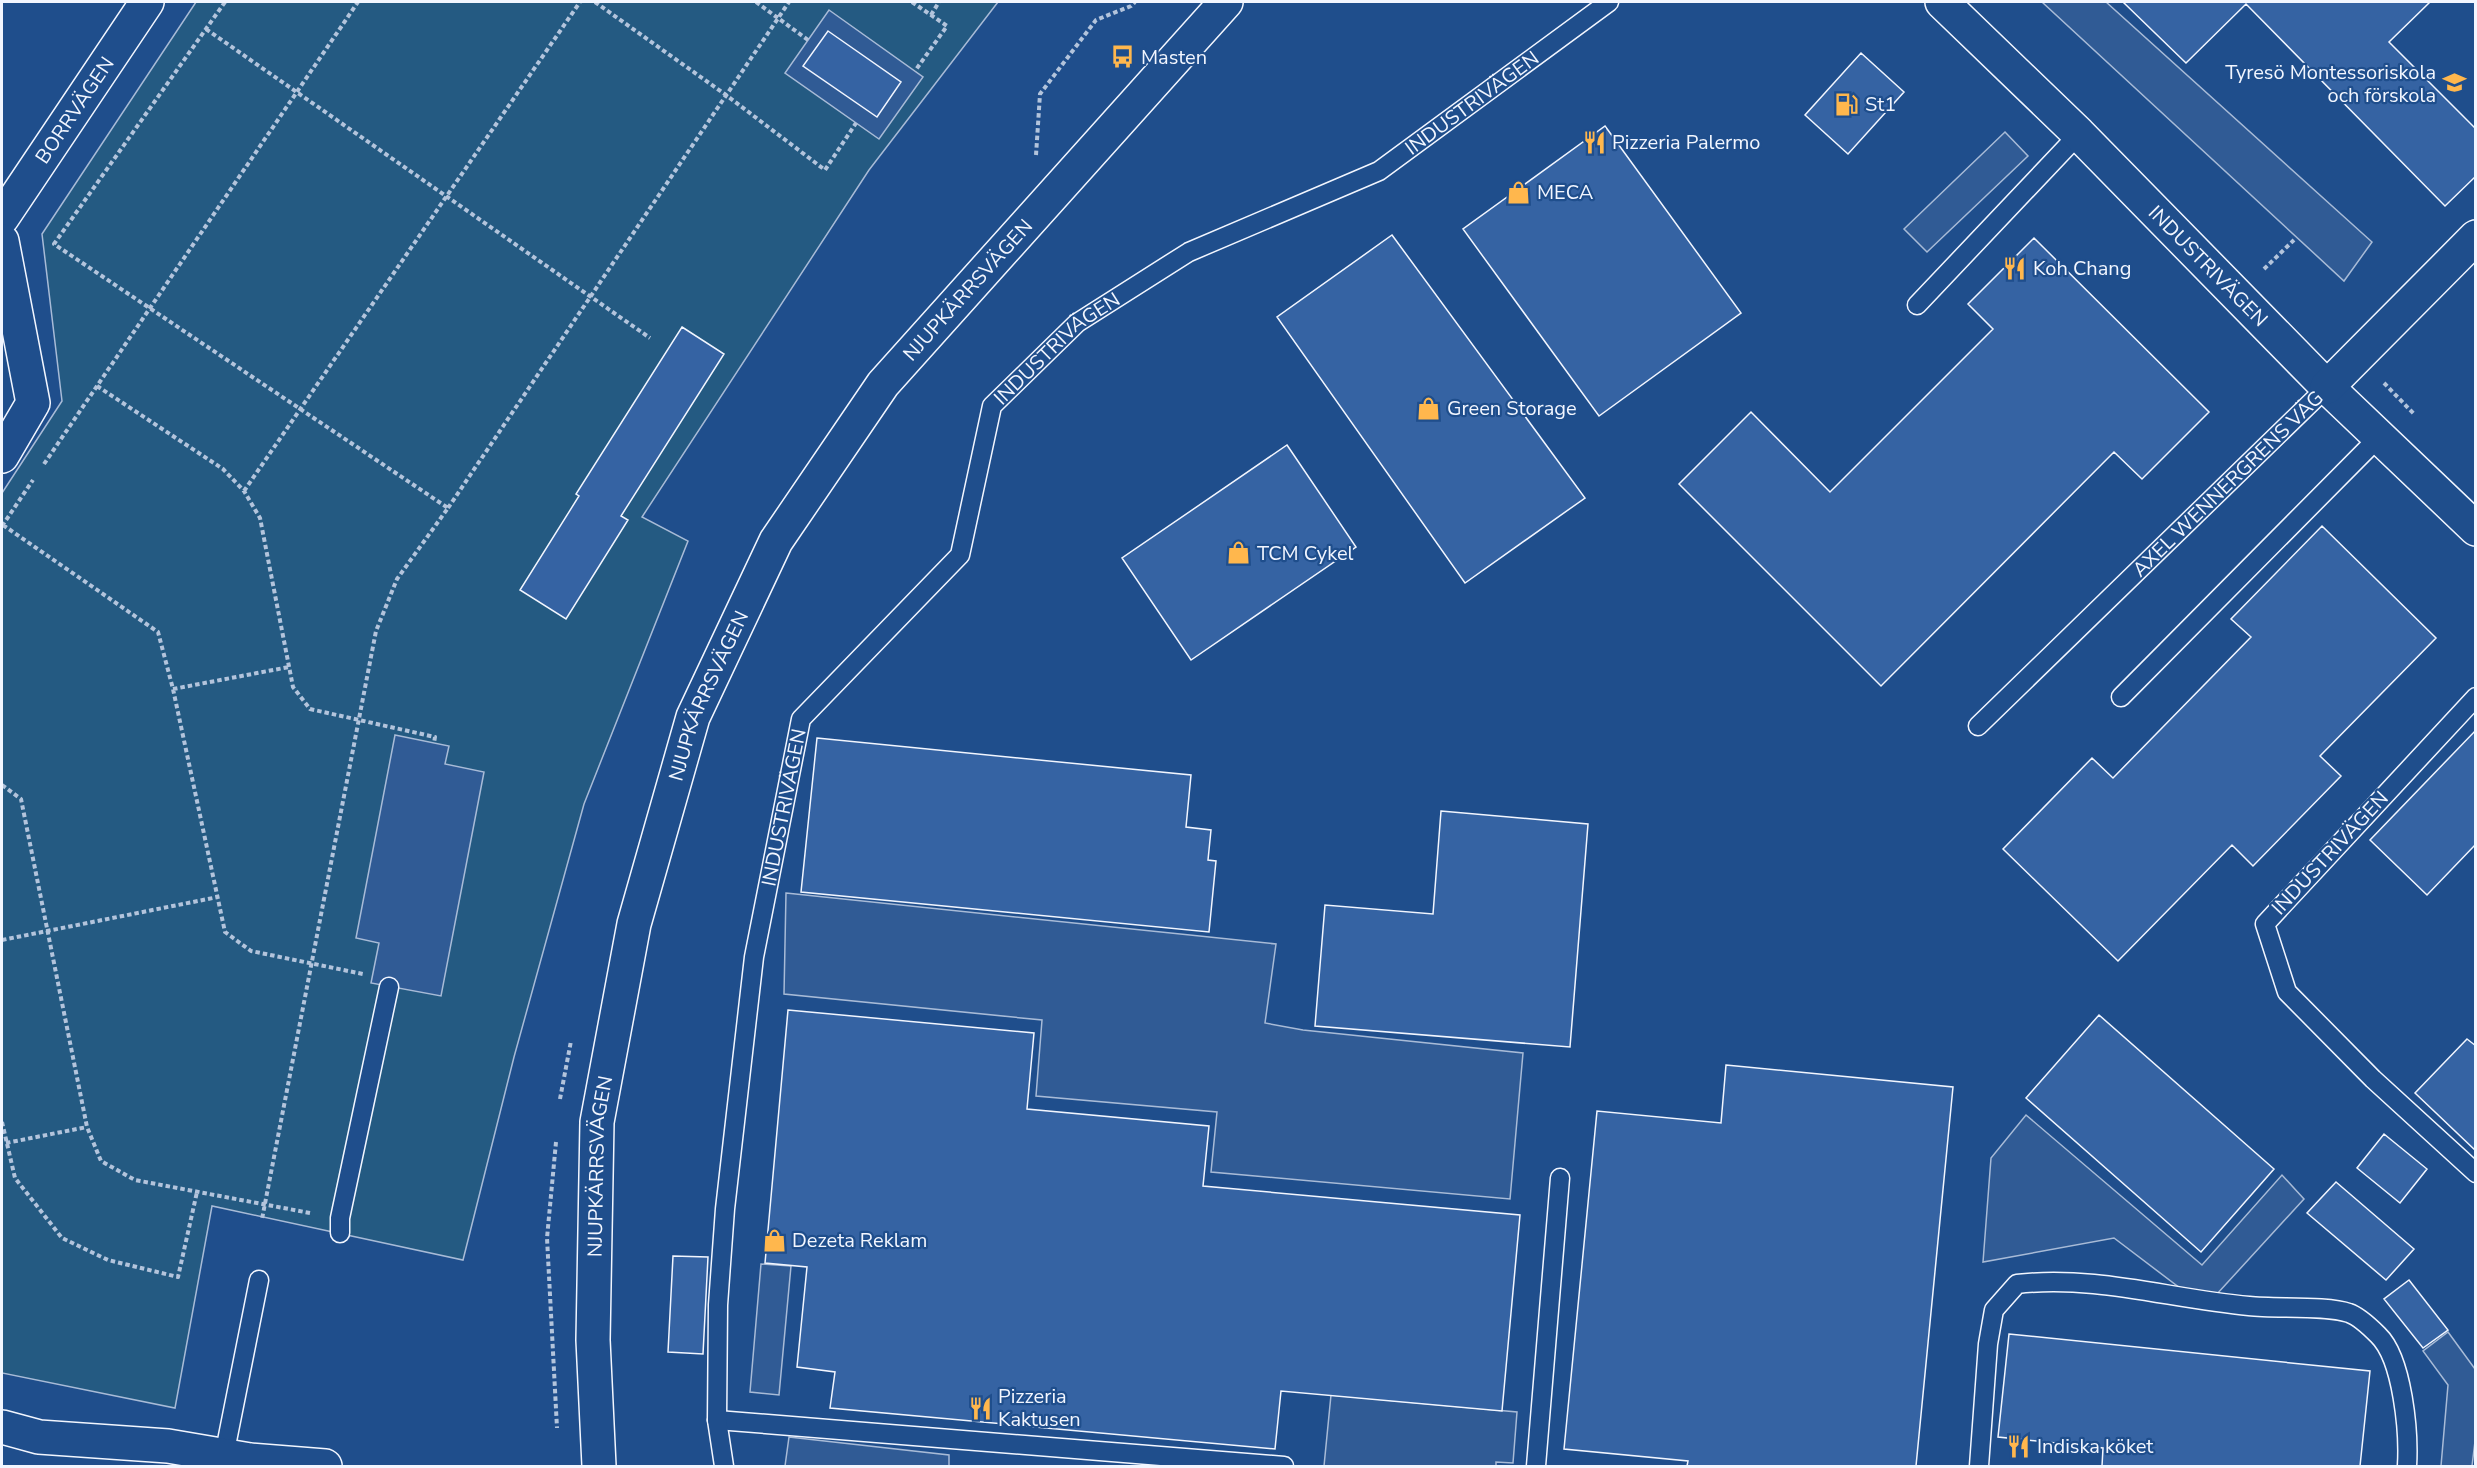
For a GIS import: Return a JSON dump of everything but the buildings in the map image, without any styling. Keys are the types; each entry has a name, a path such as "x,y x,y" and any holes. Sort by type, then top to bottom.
{"street":[{"name":"BORRVÄGEN","path":"2,218 147,2"},
{"name":"NJUPKÄRRSVÄGEN","path":"1168,65 1204,2"},
{"name":"NJUPKÄRRSVÄGEN","path":"599,1467 592,1340 597,1122 634,924 693,717 776,541 883,384 1226,2"},
{"name":"INDUSTRIVÄGEN","path":"1942,2 2079,134 2327,387 2475,529"},
{"name":"AXEL WENNERGRENS VÄG","path":"2327,387 2475,237"},
{"path":"2,242 33,403 2,456"},
{"path":"2,1426 39,1437 166,1456 224,1456 325,1467"}],"lane":[{"name":"INDUSTRIVÄGEN","path":"724,1467 717,1420 718,1305 725,1209 758,937 801,719 960,555 992,406 1077,323 1189,252 1379,171 1609,2"},
{"path":"1917,305 2079,134"},
{"name":"AXEL WENNERGRENS VÄG","path":"1978,726 2327,387"},
{"path":"2121,697 2379,437"},
{"name":"INDUSTRIVÄGEN","path":"2475,697 2265,924 2287,992 2373,1079 2475,1173"},
{"path":"340,1225 389,987"},
{"path":"1536,1467 1560,1178"},
{"path":"224,1456 259,1280"},
{"path":"1978,1467 1988,1344 1994,1310 2017,1284 2055,1280 2133,1288 2218,1303 2350,1313 2380,1337 2397,1368 2408,1449 2407,1467"},
{"path":"717,1420 1284,1467"}],"path":[{"path":"225,2 54,244 448,508"},
{"path":"40,470 358,2"},
{"path":"244,491 580,2"},
{"path":"595,2 726,95 825,170 856,123"},
{"path":"756,2 808,40"},
{"path":"262,1219 376,631 397,579 448,508 789,2"},
{"path":"912,2 947,26 915,71"},
{"path":"931,15 939,2"},
{"path":"206,29 650,338"},
{"path":"2264,269 2294,240"},
{"path":"2357,358 2420,420"},
{"path":"97,386 223,469 244,491 260,518 293,687 309,709 435,737 435,743"},
{"path":"34,479 2,526 158,632 173,689 225,932 251,951 372,976"},
{"path":"173,689 288,667"},
{"path":"2,785 21,799 87,1127 101,1161 135,1180 266,1205 340,1225"},
{"path":"2,940 48,929 218,897"},
{"path":"2,1122 15,1178 62,1238 108,1260 178,1277 197,1192"},
{"path":"6,1143 87,1127"}],"shaded area":[{"path":"196,2 998,2 869,170 642,517 688,541 584,804 514,1057 463,1260 212,1206 175,1408 2,1373 2,493 62,401 42,234"},
{"path":"2042,2 2106,2 2372,242 2344,281"},
{"path":"829,10 923,77 879,139 785,73"},
{"path":"2005,132 2028,156 1927,252 1904,229"},
{"path":"395,735 449,746 445,764 484,772 441,996 371,983 379,943 356,938"},
{"path":"786,893 1276,944 1265,1023 1303,1030 1523,1053 1510,1199 1211,1172 1217,1112 1036,1096 1042,1020 784,994"},
{"path":"2026,1115 2202,1265 2282,1175 2304,1199 2205,1307 2114,1238 1983,1262 1991,1158"},
{"path":"761,1264 791,1266 779,1395 750,1392"},
{"path":"2448,1332 2475,1369 2476,1433 2472,1466 2441,1466 2448,1385 2423,1351"},
{"path":"1331,1395 1517,1412 1513,1463 1496,1462 1496,1466 1324,1466"},
{"path":"789,1437 949,1455 949,1466 785,1466"}],"place":[{"name":"Masten","path":"1123,57"},
{"name":"Tyresö Montessoriskola och förskola","path":"2454,83"},
{"name":"St1","path":"1847,104"},
{"name":"Pizzeria Palermo","path":"1594,142"},
{"name":"MECA","path":"1519,192"},
{"name":"Koh Chang","path":"2015,268"},
{"name":"Green Storage","path":"1429,408"},
{"name":"TCM Cykel","path":"1239,553"},
{"name":"Dezeta Reklam","path":"774,1240"},
{"name":"Pizzeria Kaktusen","path":"980,1408"},
{"name":"Indiska köket","path":"2019,1446"}]}
